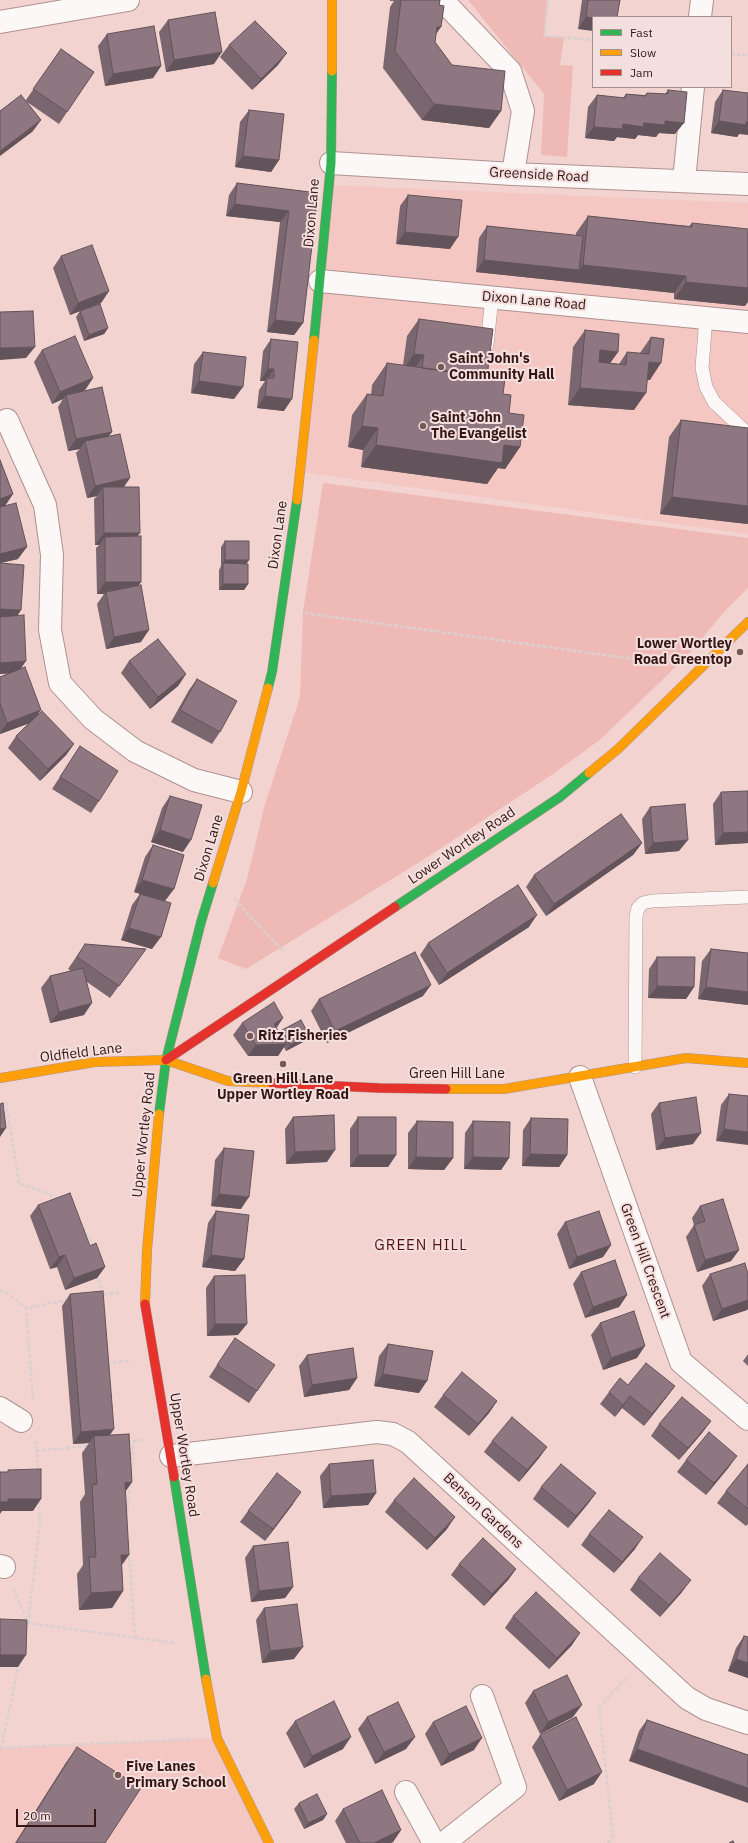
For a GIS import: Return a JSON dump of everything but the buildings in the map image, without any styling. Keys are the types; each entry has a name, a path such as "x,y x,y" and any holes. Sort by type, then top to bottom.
{"street":[{"path":"0,22 128,0"},
{"name":"Dixon Lane","path":"166,1060 201,922 241,792 272,672 301,472 331,163 332,0"},
{"path":"445,0 445,3 510,71 523,111 513,174"},
{"path":"700,16 702,0"},
{"path":"684,181 693,88"},
{"name":"Greenside Road","path":"331,163 513,174 748,184"},
{"name":"Dixon Lane Road","path":"320,281 748,322"},
{"path":"7,420 45,506 52,555 50,630 60,683 93,719 136,751 194,780 241,792"},
{"name":"Lower Wortley Road","path":"166,1060 560,797 618,749 701,668 743,634 748,622"},
{"name":"Green Hill Lane","path":"166,1060 228,1081 379,1088 504,1089 686,1058 748,1062"},
{"name":"Oldfield Lane","path":"1,1078 95,1062 166,1060"},
{"name":"Upper Wortley Road","path":"166,1060 156,1141 147,1250 145,1308 171,1456 199,1644 217,1738 269,1843"},
{"name":"Green Hill Crescent","path":"580,1077 681,1362 748,1419"},
{"path":"0,1408 27,1413"},
{"name":"Benson Gardens","path":"171,1456 377,1432 393,1434 408,1442 687,1698 706,1708 748,1723"},
{"path":"444,1843 515,1787 482,1696"},
{"path":"406,1792 434,1843"}],"lane":[{"path":"486,359 492,297"},
{"path":"706,317 702,368 706,386 714,402 748,434"},
{"path":"635,1067 636,917 638,908 643,903 652,901 748,897"}],"path":[{"path":"548,0 544,36 592,40"},
{"path":"732,54 748,55"},
{"path":"281,610 701,668"},
{"path":"214,878 301,970"},
{"path":"1,1078 19,1183 65,1200"},
{"path":"81,1226 90,1238 93,1252"},
{"path":"96,1266 103,1302"},
{"path":"0,1291 5,1291 26,1308 72,1300"},
{"path":"94,1296 102,1295"},
{"path":"26,1308 27,1413"},
{"path":"106,1356 108,1372"},
{"path":"36,1438 38,1473"},
{"path":"120,1443 134,1441 127,1525"},
{"path":"36,1451 90,1446"},
{"path":"24,1638 28,1623 40,1523 39,1494"},
{"path":"128,1532 135,1639"},
{"path":"2,1566 28,1623"},
{"path":"21,1622 135,1639 169,1643 199,1644"},
{"path":"20,1660 1,1749 217,1738"},
{"path":"608,1843 612,1836 599,1707 646,1660"}],"shaded area":[{"path":"468,0 548,0 544,36 564,37 560,65 573,66 567,157 541,155 544,94"},
{"path":"329,185 748,203 748,534 301,472"},
{"path":"323,483 748,538 748,588 725,611 687,656 601,739 550,776 426,858 246,969 218,958 247,879 265,804 300,697 303,612"},
{"name":"Five Lanes Primary School","path":"217,1738 269,1843 0,1843 0,1748"}],"traffic: fast":[{"path":"314,340 331,163 332,71"},
{"path":"268,688 272,672 297,500"},
{"path":"395,907 560,797 589,773"},
{"path":"159,1114 166,1060 201,922 213,883"},
{"path":"174,1477 206,1679"}],"traffic: slow":[{"path":"332,0 332,71"},
{"path":"297,500 314,340"},
{"path":"589,773 618,749 748,622"},
{"path":"213,883 241,792 268,688"},
{"path":"446,1089 504,1089 686,1058 748,1063"},
{"path":"0,1078 95,1062 166,1060 228,1081 272,1083"},
{"path":"145,1304 147,1250 159,1114"},
{"path":"206,1679 217,1738 269,1843"}],"traffic: jam":[{"path":"166,1060 395,907"},
{"path":"272,1083 379,1088 446,1089"},
{"path":"145,1304 174,1477"}],"place":[{"name":"Saint John's Community Hall","path":"441,367"},
{"name":"Saint John The Evangelist","path":"423,426"},
{"name":"Lower Wortley Road Greentop","path":"740,652"},
{"name":"Ritz Fisheries","path":"250,1036"},
{"name":"Green Hill Lane Upper Wortley Road","path":"283,1064"},
{"name":"Five Lanes Primary School","path":"118,1775"}],"district":[{"name":"GREEN HILL","path":"421,1246"}]}
